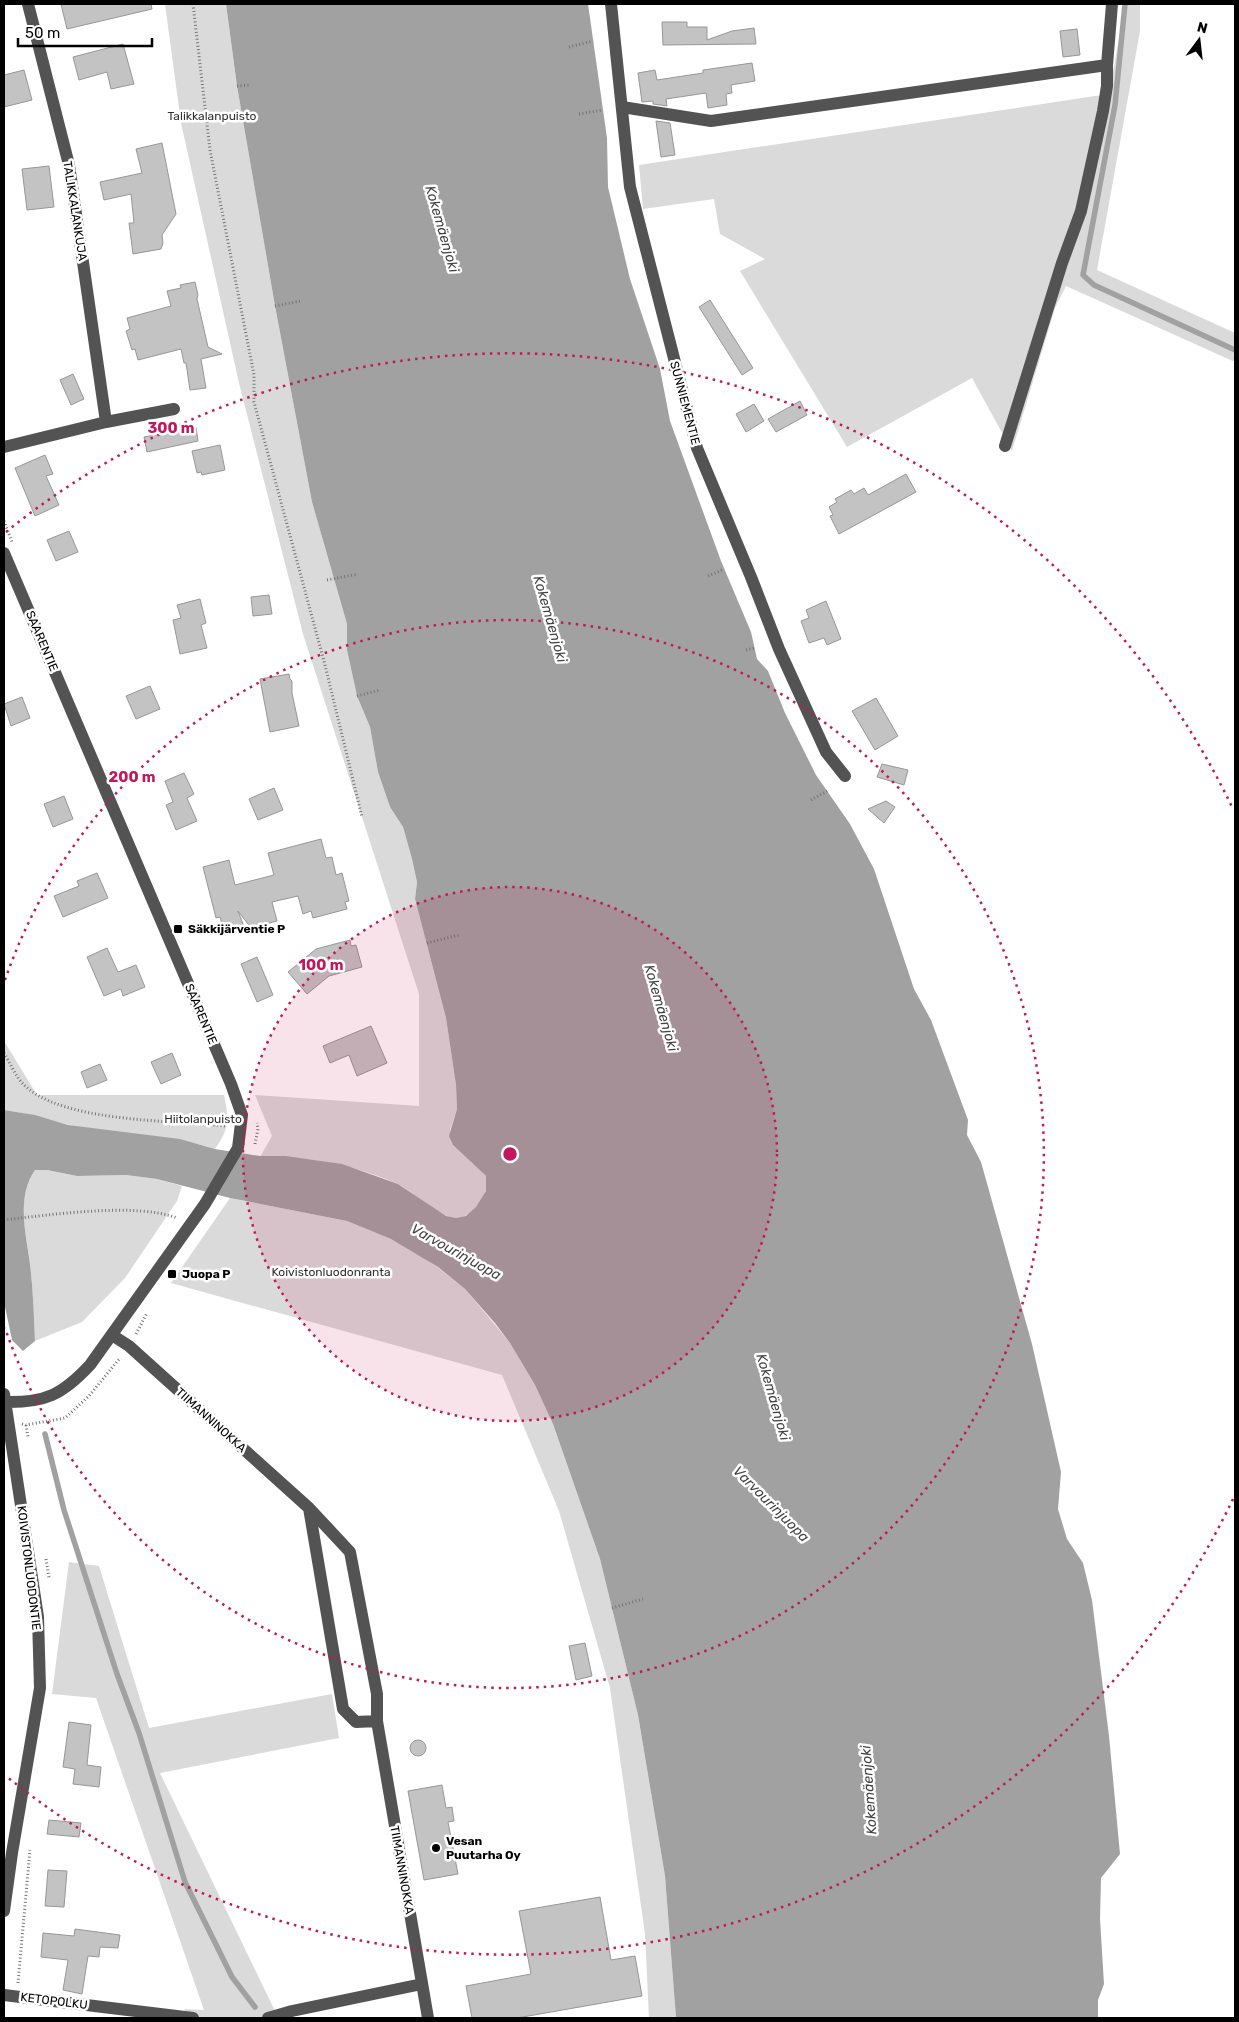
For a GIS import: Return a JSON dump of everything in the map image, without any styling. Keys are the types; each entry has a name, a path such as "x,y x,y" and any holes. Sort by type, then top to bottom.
{"street":[{"name":"TALIKKALANKUJA","path":"28,4 69,165 106,422"},
{"name":"SUNNIEMENTIE","path":"611,4 630,187 697,448 798,692 826,752 845,776"},
{"path":"1005,446 1062,264 1081,211 1107,86 1112,4"},
{"path":"622,107 711,121 1107,65"},
{"path":"4,446 106,422 174,409"},
{"name":"SAARENTIE","path":"4,553 231,1084 242,1115 238,1148 205,1204 90,1365 76,1381 55,1395 31,1401 4,1399"},
{"name":"TIIMANNINOKKA","path":"112,1335 129,1346 309,1508 350,1552 377,1694 377,1721 428,2018"},
{"name":"KOIVISTONLUODONTIE","path":"4,1399 38,1617 40,1688 4,1911"},
{"path":"309,1508 343,1709 356,1722 377,1721"},
{"path":"268,2018 292,2011 422,1984"},
{"name":"KETOPOLKU","path":"4,1995 193,2018"}],"path":[{"path":"192,4 210,150 254,375 254,402 325,665 362,817"},
{"path":"569,47 593,41"},
{"path":"237,86 251,86"},
{"path":"579,114 603,110"},
{"path":"275,306 301,301"},
{"path":"708,576 724,569"},
{"path":"327,580 358,574"},
{"path":"746,650 755,648"},
{"path":"357,696 380,690"},
{"path":"811,800 827,791"},
{"path":"427,943 459,935"},
{"path":"4,1053 23,1085 37,1095 84,1112 131,1119 241,1128"},
{"path":"4,1220 109,1211 168,1215 191,1224"},
{"path":"612,1608 643,1600"}],"green space":[{"name":"Talikkalanpuisto","path":"165,4 226,4 237,86 275,306 312,502 347,624 347,650 357,696 370,727 378,772 390,807 403,827 412,859 417,882 415,899 446,1018 456,1085 457,1109 450,1130 453,1145 486,1176 486,1191 481,1200 470,1213 461,1217 449,1217 442,1214 398,1184 365,1171 313,1160 260,1157 272,1136 255,1095 419,1106 419,994 303,634 239,383 181,123"},
{"path":"1125,4 1140,4 1140,31 1097,270 1235,333 1235,362 1066,286 1055,308 1012,451 972,378 847,447 740,271 765,259 720,234 714,199 643,209 639,165 1109,95"},
{"name":"Hiitolanpuisto","path":"4,1041 37,1095 224,1095 227,1111 226,1129 215,1149 166,1138 83,1128 24,1113 4,1110"},
{"path":"35,1170 47,1170 77,1176 126,1175 157,1179 182,1186 177,1201 125,1278 82,1322 35,1341 32,1283 24,1204 29,1181"},
{"name":"Koivistonluodonranta","path":"230,1198 347,1221 391,1239 415,1252 465,1289 510,1343 535,1385 553,1424 600,1559 638,1715 665,1876 676,2018 649,2018 645,1934 610,1688 559,1511 502,1375 171,1283"},
{"path":"69,1562 99,1566 149,1728 332,1694 339,1738 160,1773 274,2009 286,2018 183,2018 185,2009 204,2010 96,1698 52,1694"}],"water":[{"path":"226,4 588,4 607,138 608,187 630,279 660,369 670,421 721,561 751,632 757,659 768,671 785,713 816,775 850,824 874,869 914,989 931,1020 968,1120 967,1135 981,1162 1032,1344 1061,1472 1058,1509 1067,1539 1083,1563 1092,1600 1109,1736 1120,1854 1101,1878 1100,1919 1104,1984 1098,2000 1098,2018 676,2018 665,1876 638,1715 600,1559 553,1424 535,1385 510,1343 495,1323 465,1289 438,1267 391,1239 347,1221 230,1198 157,1179 126,1175 77,1176 47,1170 35,1170 26,1192 24,1216 32,1283 35,1341 23,1351 12,1340 4,1302 4,1110 35,1115 68,1125 180,1139 215,1149 260,1156 286,1156 342,1164 398,1184 446,1216 456,1218 466,1216 476,1207 486,1191 486,1176 453,1145 449,1136 457,1109 456,1085 446,1018 415,899 417,882 412,859 403,827 390,807 378,772 370,727 357,696 347,650 347,624 312,502 275,306 237,86"}],"building":[{"path":"61,4 151,4 152,9 67,29"},
{"path":"662,22 687,22 687,27 707,27 707,40 732,31 754,28 756,44 663,45"},
{"path":"1077,29 1080,55 1063,57 1060,31"},
{"path":"123,44 134,84 111,89 107,72 79,80 73,57"},
{"path":"752,63 755,81 731,85 732,93 726,94 727,105 708,108 706,93 666,99 667,106 653,104 653,101 642,102 638,73 655,70 657,80 703,73 703,70"},
{"path":"24,70 32,100 4,107 4,75"},
{"path":"656,121 670,123 675,155 661,157"},
{"path":"162,143 176,214 162,235 163,243 161,249 133,254 129,223 134,223 131,194 104,200 100,182 142,173 136,149"},
{"path":"49,166 54,207 27,210 22,169"},
{"path":"195,282 208,347 222,354 201,359 206,388 190,390 186,363 184,363 181,349 138,360 135,349 132,350 126,331 130,329 127,318 171,306 167,291 181,288 180,285"},
{"path":"710,300 753,368 742,375 699,307"},
{"path":"73,374 84,399 71,405 60,380"},
{"path":"800,401 807,415 776,432 768,419"},
{"path":"754,404 764,421 746,432 736,414"},
{"path":"196,427 198,441 147,452 144,437"},
{"path":"220,445 225,470 202,475 201,472 197,473 192,451"},
{"path":"45,455 53,474 46,476 59,505 35,516 15,468"},
{"path":"906,474 916,492 839,534 830,516 833,515 829,507 837,502 835,499 851,490 854,494 864,488 868,495"},
{"path":"69,531 78,552 56,561 47,540"},
{"path":"269,595 272,614 253,616 251,597"},
{"path":"200,599 206,623 201,625 207,648 180,654 173,620 181,618 177,605"},
{"path":"826,601 841,639 827,645 824,638 809,643 801,621 809,618 806,610"},
{"path":"289,674 292,681 292,693 299,726 270,732 260,679"},
{"path":"150,686 160,709 136,719 126,696"},
{"path":"22,697 30,718 11,726 4,704"},
{"path":"876,698 898,736 875,750 852,711"},
{"path":"882,764 908,770 904,785 877,777"},
{"path":"184,773 194,794 187,798 197,821 176,830 166,805 173,802 165,781"},
{"path":"274,788 283,810 258,820 249,799"},
{"path":"64,796 73,819 53,827 44,804"},
{"path":"886,801 895,807 884,823 868,809"},
{"path":"321,839 326,858 332,857 336,875 342,873 349,901 345,902 347,909 313,918 311,911 303,914 298,896 272,902 277,921 251,928 238,911 245,929 225,935 220,917 216,918 203,867 229,860 235,885 274,875 268,853"},
{"path":"97,873 108,898 63,917 54,896 79,886 77,881"},
{"path":"350,940 351,946 356,945 362,967 329,976 307,994 288,972 316,949"},
{"path":"107,948 118,972 136,965 145,987 123,996 121,989 104,996 87,957"},
{"path":"257,957 273,995 257,1002 241,964"},
{"path":"371,1026 387,1063 357,1076 349,1055 330,1063 323,1046"},
{"path":"172,1053 181,1075 161,1084 151,1062"},
{"path":"100,1064 107,1080 87,1088 81,1072"},
{"path":"585,1643 592,1676 576,1680 569,1646"},
{"path":"69,1722 91,1725 87,1765 101,1767 99,1787 73,1784 75,1769 63,1767"},
{"path":"415,1740 421,1740 426,1745 424,1754 415,1756 410,1751 410,1745"},
{"name":"Vesan Puutarha Oy","path":"442,1785 446,1808 452,1807 454,1821 448,1822 458,1874 424,1880 408,1791"},
{"path":"49,1820 81,1823 79,1837 47,1834"},
{"path":"48,1870 67,1871 64,1907 45,1906"},
{"path":"600,1897 611,1960 635,1956 642,1996 517,2018 472,2018 466,1986 531,1974 519,1911"},
{"path":"75,1929 120,1935 118,1948 100,1947 99,1957 88,1956 82,1994 63,1990 68,1960 41,1957 43,1933 74,1936"}],"waterway":[{"path":"1125,4 1115,105 1083,275 1094,285 1235,350"},
{"path":"45,1434 64,1510 117,1674 139,1733 185,1882 232,1977 255,2007"}],"place":[{"name":"Säkkijärventie P","path":"178,929"},
{"name":"Juopa P","path":"172,1274"},
{"name":"Vesan Puutarha Oy","path":"436,1848"}],"water label":[{"name":"Kokemäenjoki","path":"442,229"},
{"name":"Kokemäenjoki","path":"550,619"},
{"name":"Kokemäenjoki","path":"661,1008"},
{"name":"Varvourinjuopa","path":"456,1252"},
{"name":"Kokemäenjoki","path":"773,1397"},
{"name":"Varvourinjuopa","path":"771,1504"},
{"name":"Kokemäenjoki","path":"869,1790"}]}
